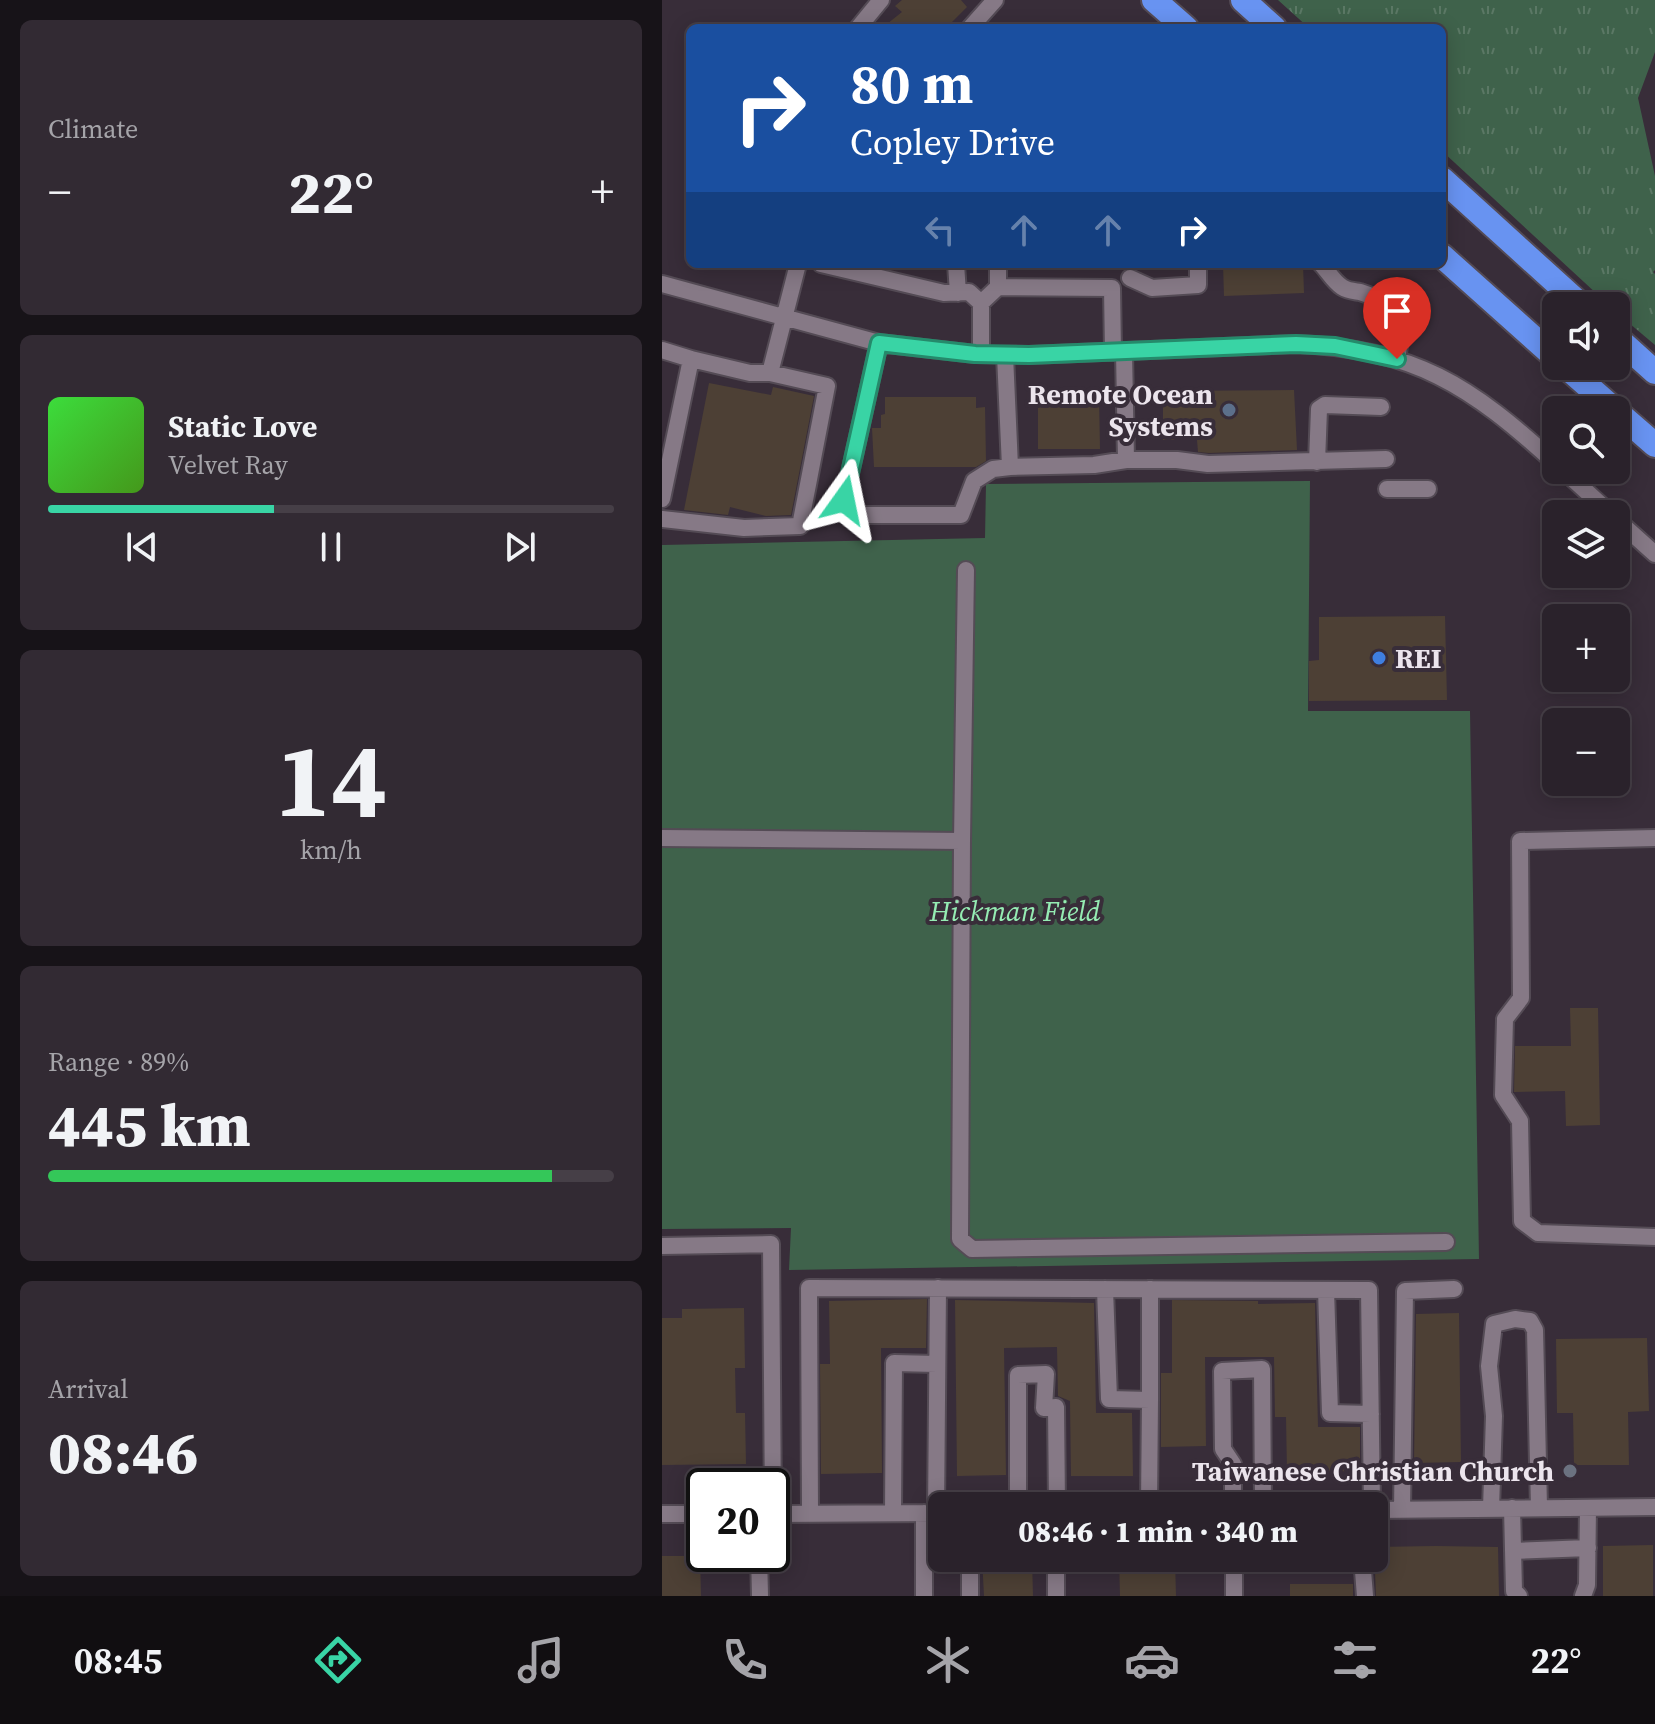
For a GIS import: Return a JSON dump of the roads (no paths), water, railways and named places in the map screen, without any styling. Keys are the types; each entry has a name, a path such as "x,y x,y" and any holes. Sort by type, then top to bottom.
{"highway":[{"path":"1154,0 1181,24"},
{"path":"1243,0 1270,24"},
{"path":"1446,183 1567,292"},
{"path":"1446,260 1542,345"},
{"path":"1630,350 1655,372"},
{"path":"1581,380 1599,396"},
{"path":"1630,423 1655,445"}],"street":[{"path":"861,24 881,0"},
{"path":"974,24 995,0"},
{"path":"770,373 797,268"},
{"path":"838,268 944,293 969,292 981,303"},
{"path":"956,268 958,293"},
{"path":"998,268 998,287"},
{"path":"981,354 981,303 998,287 1112,288 1130,278 1139,268"},
{"path":"1130,278 1152,288 1198,285 1198,268"},
{"path":"1324,268 1345,289 1361,293 1398,314 1402,330 1397,359"},
{"path":"662,284 879,343 981,354 1296,344 1335,346 1397,359 1440,376 1478,398 1542,451"},
{"path":"1112,288 1126,460"},
{"path":"879,343 844,500 848,515 961,515 974,481 993,469 1010,467 1094,465 1126,460 1177,460 1208,464 1386,459"},
{"path":"662,350 750,373 770,373 827,386 800,526 744,528 666,520"},
{"path":"1005,355 1010,467"},
{"path":"662,499 691,359"},
{"path":"1317,462 1319,409 1325,405 1381,407"},
{"path":"1578,484 1596,500"},
{"path":"1387,489 1428,489"},
{"path":"1630,532 1655,554"},
{"path":"966,570 960,1239 972,1249 1446,1242"},
{"path":"662,838 962,841"},
{"path":"1655,838 1520,841 1521,998 1505,1019 1503,1095 1520,1121 1522,1221 1538,1233 1655,1237"},
{"path":"662,1246 771,1244 775,1468"},
{"path":"810,1513 809,1288 1369,1290 1373,1492"},
{"path":"934,1492 938,1288"},
{"path":"1105,1289 1109,1399 1150,1400"},
{"path":"1149,1492 1150,1289"},
{"path":"1402,1510 1405,1291 1454,1289"},
{"path":"1326,1290 1330,1413 1371,1414"},
{"path":"1491,1509 1494,1416 1489,1366 1494,1324 1515,1319 1530,1321 1535,1330 1539,1508"},
{"path":"893,1513 894,1363 937,1364"},
{"path":"1233,1492 1233,1464 1223,1449 1222,1371 1262,1369 1263,1492"},
{"path":"1018,1492 1018,1375 1046,1374 1044,1408 1056,1407 1057,1492"},
{"path":"1388,1509 1655,1507"},
{"path":"1512,1508 1514,1591 1519,1596"},
{"path":"1583,1596 1587,1585 1588,1508"},
{"path":"790,1514 928,1513"},
{"path":"662,1514 686,1514"},
{"path":"1513,1551 1588,1548"},
{"path":"924,1596 928,1563"},
{"path":"760,1596 762,1572"},
{"path":"970,1572 970,1596"},
{"path":"1056,1572 1056,1596"},
{"path":"1234,1572 1234,1596"},
{"path":"1363,1572 1365,1596"}],"place":[{"name":"Remote Ocean Systems","path":"1229,410"},
{"name":"REI","path":"1379,658"},
{"name":"Taiwanese Christian Church","path":"1570,1471"}],"park label":[{"name":"Hickman Field","path":"1015,911"}]}
